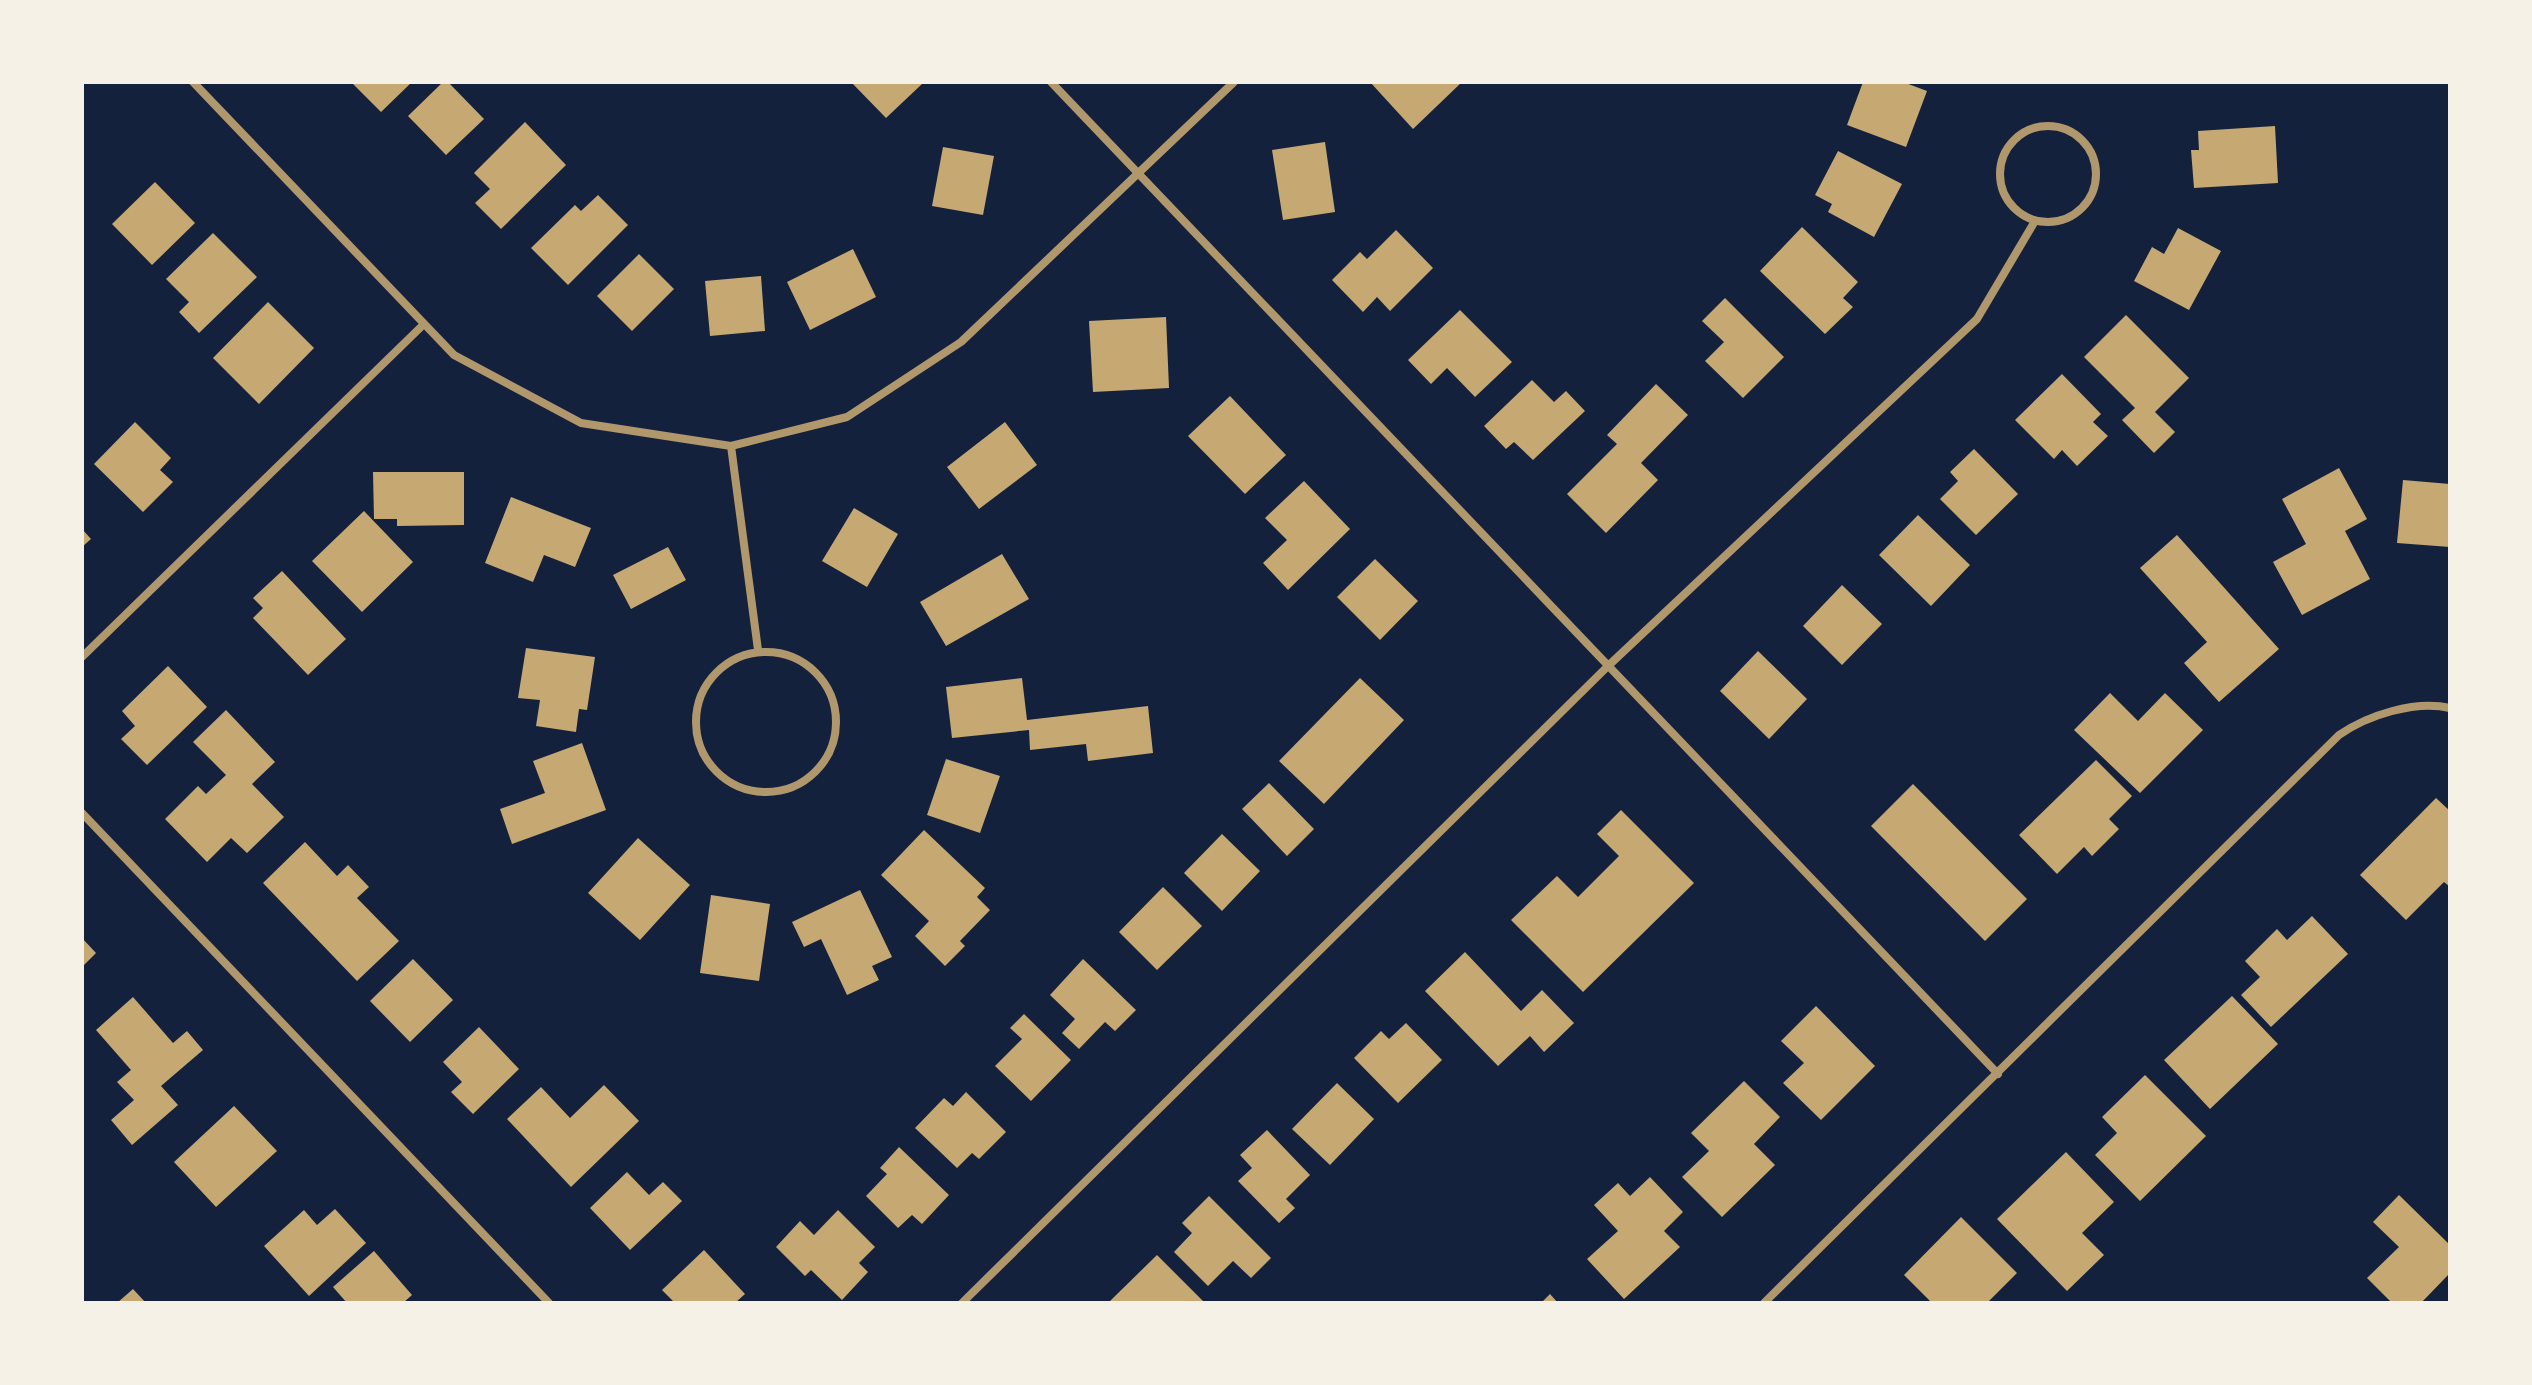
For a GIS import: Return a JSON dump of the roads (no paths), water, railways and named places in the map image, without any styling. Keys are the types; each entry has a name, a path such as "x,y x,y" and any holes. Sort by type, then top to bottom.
{"street":[{"path":"193,82 454,355 581,423 731,446 847,417 961,342 1234,82"},
{"path":"1051,82 1998,1074"},
{"path":"2052,126 2081,139 2091,151 2096,178 2082,209 2068,218 2035,221 2019,213 2007,200 2001,184 2001,166 2007,149 2019,136 2035,128 2052,126"},
{"path":"962,1303 1607,667 1977,319 2035,221"},
{"path":"82,657 424,324"},
{"path":"731,446 758,650"},
{"path":"758,650 802,659 832,692 837,736 815,775 774,793 730,784 701,751 696,707 718,668 758,650"},
{"path":"1764,1303 2339,735 2363,719 2423,707 2450,708"},
{"path":"82,813 549,1303"}]}
